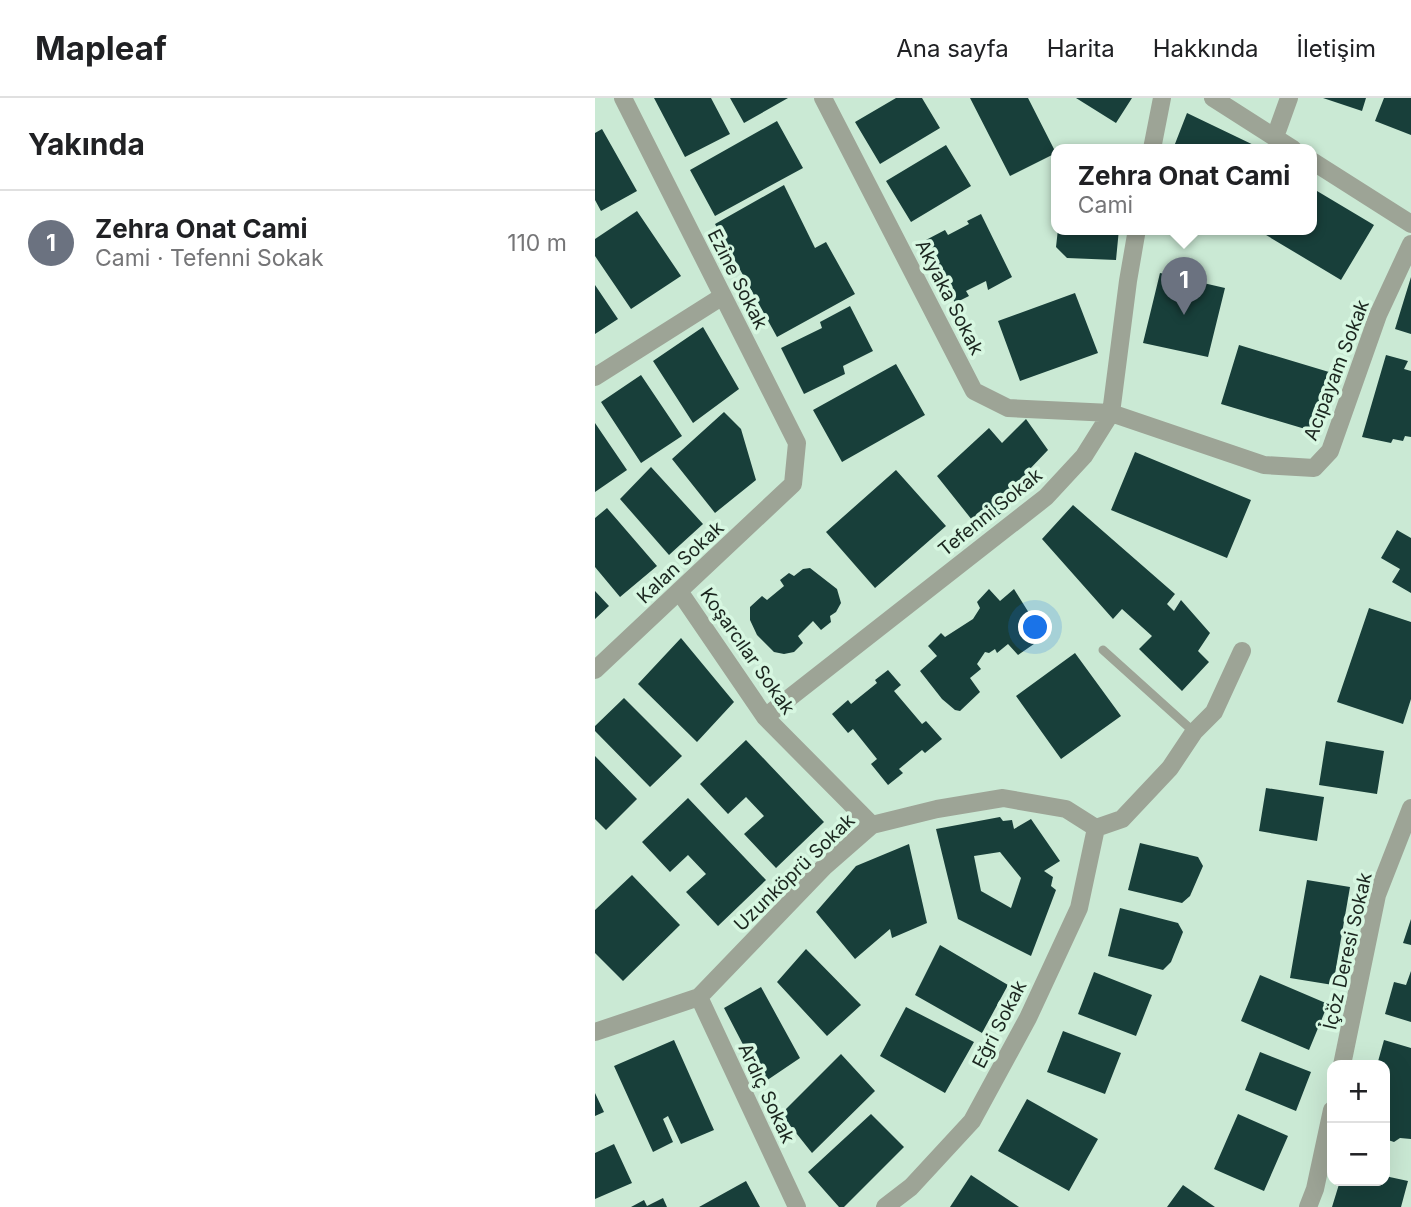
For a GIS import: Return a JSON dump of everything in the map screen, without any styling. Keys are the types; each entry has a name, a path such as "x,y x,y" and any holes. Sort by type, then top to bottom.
{"street":[{"name":"Ezine Sokak","path":"623,98 797,443 793,484"},
{"name":"Akyaka Sokak","path":"823,98 974,391 1008,408 1111,413"},
{"path":"1153,144 1161,98"},
{"path":"1213,98 1286,144"},
{"path":"1275,137 1289,98"},
{"path":"1317,164 1411,224"},
{"name":"Tefenni Sokak","path":"765,717 1046,497 1084,456 1111,413 1136,235"},
{"name":"Acıpayam Sokak","path":"1111,413 1264,466 1314,468 1330,451 1378,315 1411,244"},
{"path":"595,377 723,296"},
{"name":"Kalan Sokak","path":"595,670 793,484"},
{"name":"Koşarcılar Sokak","path":"679,591 765,717 872,825"},
{"path":"1096,828 1122,819 1170,768 1194,733 1214,712 1242,650"},
{"name":"Uzunköprü Sokak","path":"595,1032 699,997 824,867 872,825 937,809 1003,798 1066,809 1096,828"},
{"name":"İçöz Deresi Sokak","path":"1343,1060 1377,895 1411,808"},
{"name":"Eğri Sokak","path":"885,1207 911,1186 972,1121 1028,1018 1079,908 1096,828"},
{"name":"Ardıç Sokak","path":"699,997 797,1207"},
{"path":"1308,1207 1315,1189 1329,1123"}],"lane":[{"path":"1103,650 1194,733"}],"building":[{"path":"654,98 711,98 730,134 685,157"},
{"path":"730,98 788,98 744,123"},
{"path":"896,98 922,98 940,128 880,164 855,122"},
{"path":"970,98 1028,98 1051,144 1051,156 1010,176"},
{"path":"1076,98 1132,98 1116,123"},
{"path":"1323,98 1366,98 1362,111"},
{"path":"1384,98 1411,98 1411,135 1375,121"},
{"path":"1187,113 1252,144 1175,144"},
{"path":"777,121 803,168 715,216 690,170"},
{"path":"602,129 637,191 601,211 595,200 595,133"},
{"path":"946,145 971,186 911,222 886,181"},
{"path":"784,185 815,248 826,242 855,294 777,337 715,224"},
{"path":"1317,191 1374,225 1341,280 1266,235 1317,235"},
{"path":"637,211 681,276 631,309 595,256 595,239"},
{"path":"981,214 1012,277 988,290 986,281 966,291 969,296 955,303 924,241 945,230 948,235"},
{"path":"1057,235 1118,235 1116,260 1067,258 1056,247"},
{"path":"1160,273 1225,288 1208,357 1143,343"},
{"path":"1411,277 1411,334 1395,329"},
{"path":"595,285 618,319 595,334"},
{"path":"1075,293 1098,353 1020,381 998,321"},
{"path":"850,306 873,351 843,366 845,374 804,394 781,348 822,328 820,322"},
{"path":"703,327 739,389 693,423 653,361"},
{"path":"1239,345 1329,372 1312,431 1221,404"},
{"path":"1386,355 1408,361 1404,369 1411,371 1411,437 1405,436 1403,441 1393,439 1391,443 1362,437"},
{"path":"896,364 925,415 842,462 813,410"},
{"path":"641,375 682,436 641,463 601,402"},
{"path":"724,412 741,429 756,480 715,513 672,459"},
{"path":"1026,419 1048,450 1027,472 1037,485 980,530 937,476 989,428 1002,443"},
{"path":"595,423 627,470 595,492"},
{"path":"1135,452 1251,500 1227,558 1111,510"},
{"path":"651,467 703,524 669,555 620,499"},
{"path":"896,470 946,526 875,588 826,532"},
{"path":"1073,505 1175,594 1167,604 1174,611 1181,600 1210,633 1198,651 1209,662 1182,691 1139,649 1152,636 1122,609 1113,619 1042,539"},
{"path":"607,508 657,566 620,597 595,567 595,518"},
{"path":"1397,530 1411,538 1411,593 1392,582 1400,569 1381,558"},
{"path":"810,568 837,589 841,603 830,616 831,622 821,630 813,621 798,636 803,643 794,652 774,652 757,635 750,620 750,607 762,596 767,600 784,586 780,580 789,573 794,576 803,569"},
{"path":"989,589 1000,601 1014,589 1044,637 1018,655 1008,644 997,653 995,649 989,653 985,652 977,664 981,669 970,678 980,692 960,711 955,710 942,699 920,671 937,656 928,646 941,633 945,637 973,619 980,608 977,602"},
{"path":"595,591 609,606 595,619"},
{"path":"1369,608 1411,622 1411,699 1403,724 1337,702"},
{"path":"681,638 734,702 697,742 638,684"},
{"path":"1075,653 1121,716 1061,759 1016,696"},
{"path":"888,670 901,685 894,691 922,724 926,721 942,739 925,753 922,750 899,769 903,773 888,785 871,764 877,759 853,729 848,733 832,714 848,700 851,704 877,683 875,680"},
{"path":"624,698 682,756 650,787 595,731 595,726"},
{"path":"746,740 824,822 776,868 744,834 764,816 746,797 728,814 700,784"},
{"path":"1326,741 1384,751 1377,794 1319,785"},
{"path":"595,756 637,799 606,830 595,819"},
{"path":"1266,788 1324,797 1317,841 1259,831"},
{"path":"688,798 766,880 718,926 686,892 706,874 688,855 670,872 642,842"},
{"path":"1000,817 1003,821 1012,820 1014,829 1031,819 1060,861 1044,871 1053,877 1051,886 1056,890 1031,956 958,919 936,829","holes":["1000,852 1021,878 1011,908 981,891 974,856"]},
{"path":"1140,843 1198,857 1203,866 1190,896 1182,903 1128,890"},
{"path":"909,844 927,923 892,938 890,929 855,959 816,912 856,866"},
{"path":"632,875 680,925 623,981 595,953 595,910"},
{"path":"1307,880 1350,887 1333,985 1290,978"},
{"path":"1120,908 1178,923 1183,932 1171,962 1163,970 1108,956"},
{"path":"1411,919 1411,945 1403,943"},
{"path":"940,945 1008,985 982,1033 915,995"},
{"path":"806,949 861,1005 827,1036 777,982"},
{"path":"1411,971 1411,1022 1385,1014 1394,982 1406,985"},
{"path":"1094,972 1152,995 1136,1036 1078,1014"},
{"path":"1260,975 1328,1004 1309,1050 1241,1021"},
{"path":"761,987 800,1058 763,1083 724,1008"},
{"path":"906,1007 974,1042 945,1093 880,1056"},
{"path":"1063,1031 1121,1053 1105,1094 1047,1072"},
{"path":"674,1040 714,1130 681,1144 668,1116 663,1119 673,1142 653,1152 614,1066"},
{"path":"1384,1040 1411,1048 1411,1139 1390,1141 1390,1060 1378,1060"},
{"path":"1260,1052 1311,1072 1296,1111 1245,1090"},
{"path":"841,1054 875,1091 812,1153 781,1114"},
{"path":"595,1093 604,1112 595,1116"},
{"path":"1027,1099 1098,1139 1069,1191 998,1151"},
{"path":"871,1114 904,1147 844,1207 839,1207 808,1172"},
{"path":"1238,1114 1288,1136 1264,1191 1214,1169"},
{"path":"614,1144 632,1183 595,1199 595,1153"},
{"path":"971,1175 1019,1207 950,1207"},
{"path":"1390,1177 1408,1181 1401,1207 1332,1207 1338,1186 1390,1186"},
{"path":"746,1181 760,1207 699,1207"},
{"path":"1183,1185 1215,1207 1167,1207"},
{"path":"663,1198 667,1207 631,1207 644,1200 647,1206"}],"place":[{"name":"Zehra Onat Cami","path":"1184,315"}]}
